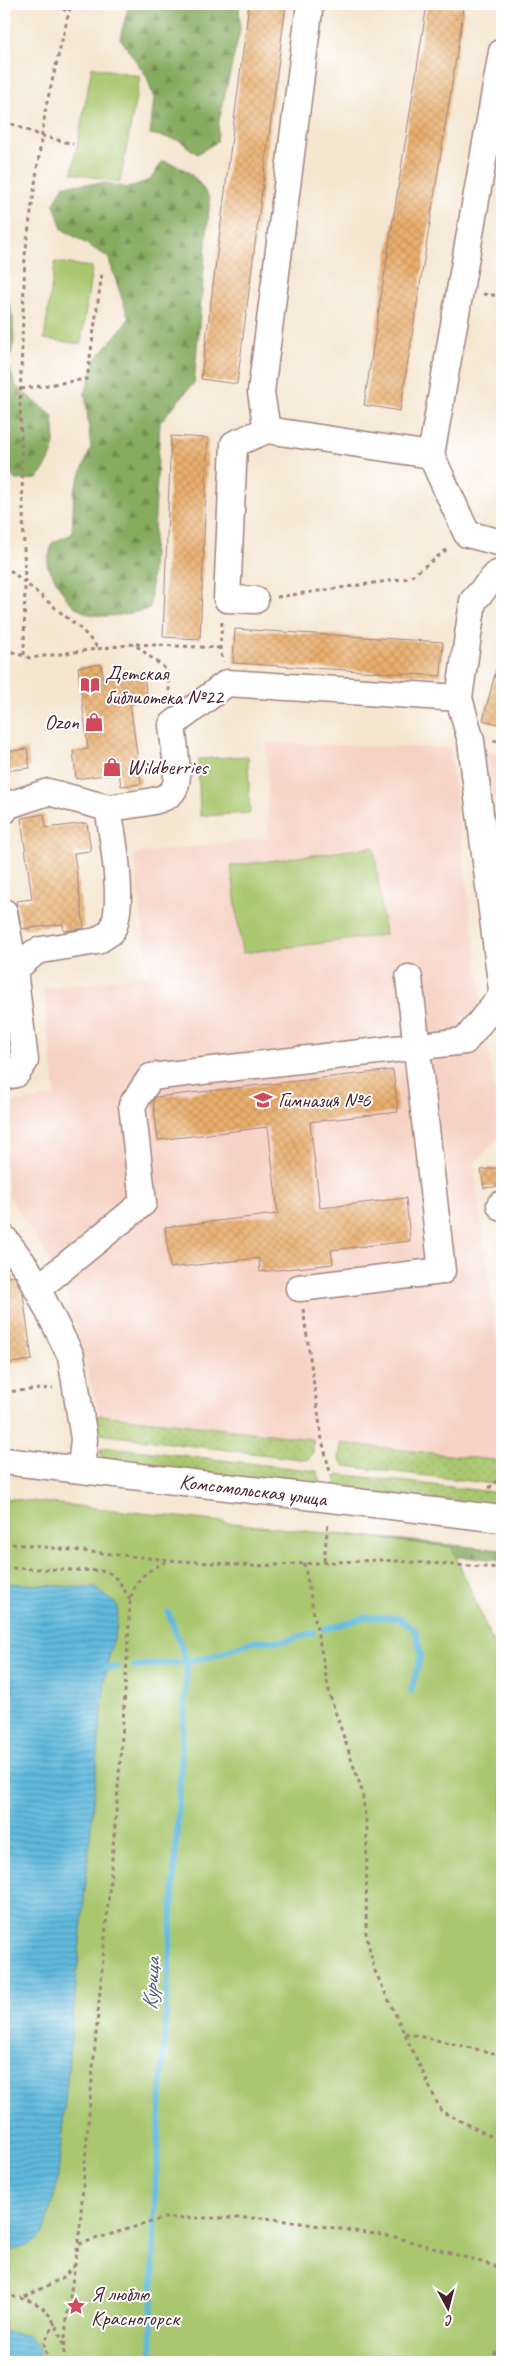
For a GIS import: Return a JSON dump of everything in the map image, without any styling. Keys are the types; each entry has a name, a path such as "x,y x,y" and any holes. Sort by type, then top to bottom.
{"street":[{"path":"267,430 261,392 310,4"},
{"path":"502,52 431,455 467,534 502,543"},
{"path":"255,600 227,599 234,444 267,430 431,455"},
{"path":"37,1289 143,1203 132,1105 151,1077 464,1041 502,993 471,741 459,698 473,601 497,574 502,572"},
{"path":"4,810 6,806 48,792 108,808 159,801 167,798 173,792 178,776 172,725 228,682 459,698"},
{"path":"14,970 34,953 41,950 97,941 105,938 116,926 117,863 108,808"},
{"path":"4,912 14,970 25,1060 16,1074 4,1077"},
{"path":"299,1288 442,1272 409,978"},
{"path":"4,1238 28,1270 70,1356 84,1439 80,1470"},
{"name":"Комсомольская улица","path":"4,1461 502,1519"}],"path":[{"path":"56,4 68,12"},
{"path":"24,655 25,584 21,389 25,255 46,106 71,4"},
{"path":"4,121 42,136 73,144"},
{"path":"21,389 87,380 102,273"},
{"path":"482,294 502,296"},
{"path":"255,600 409,578 467,534"},
{"path":"4,565 83,631 99,649"},
{"path":"227,599 220,648 228,682"},
{"path":"4,649 30,658 134,644 220,648"},
{"path":"134,644 167,670 172,725"},
{"path":"299,1288 322,1440 332,1481"},
{"path":"4,1392 76,1386"},
{"path":"489,1488 502,1477"},
{"path":"324,1561 328,1519"},
{"path":"4,1543 169,1560 254,1566 324,1561 380,1560 502,1568"},
{"path":"64,2362 64,2350 79,2244 90,2085 126,1705 130,1600 134,1585 150,1569 169,1560"},
{"path":"304,1563 330,1696 362,1790 367,1830 366,1932 374,1969 441,2112 502,2142"},
{"path":"4,1568 105,1572 112,1574 130,1600"},
{"path":"404,2033 502,2055"},
{"path":"79,2244 164,2218 266,2218 395,2238 502,2268"},
{"path":"24,2297 64,2277 76,2262"},
{"path":"4,2296 24,2297 43,2308 55,2323 64,2350"},
{"path":"48,2362 44,2343 55,2323"},
{"path":"490,2362 502,2341"}],"shaded area":[{"name":"Гимназия №6","path":"267,743 449,748 500,1136 474,1164 502,1379 502,1461 100,1415 63,1282 9,1196 4,1158 4,1104 56,1096 43,989 149,974 134,854 268,838"},
{"path":"502,752 502,866 488,753"}],"green space":[{"path":"129,4 239,4 240,30 219,120 217,142 197,154 179,140 150,134 154,99 147,77 120,38"},
{"path":"92,67 140,76 120,182 72,173"},
{"path":"163,161 180,167 191,174 210,199 194,383 160,422 150,609 120,615 99,616 80,610 72,604 47,565 52,543 72,534 74,491 91,448 85,392 96,359 129,319 108,257 62,229 54,204 64,185 107,183 127,188 150,180"},
{"path":"55,262 92,267 81,344 44,339"},
{"path":"4,285 13,318 14,342 8,365 16,386 53,416 53,450 48,464 37,479 15,480 4,464"},
{"path":"248,756 250,813 200,816 198,759"},
{"path":"374,847 385,935 242,953 231,866"},
{"path":"100,1415 313,1439 313,1452 308,1460 105,1435 95,1431 90,1420"},
{"path":"341,1443 502,1461 502,1485 345,1466 339,1460"},
{"path":"110,1447 317,1471 321,1482 318,1486 111,1462 103,1459 99,1450"},
{"path":"338,1474 502,1493 502,1507 339,1488 335,1485"},
{"path":"4,1498 452,1547 493,1643 502,1680 502,2362 4,2362"},
{"path":"333,1533 502,1550 502,1560 337,1548"}],"water":[{"path":"4,1583 96,1588 118,1606 116,1630 106,1668 57,2185 43,2234 32,2244 6,2253 4,2253"},
{"path":"4,2331 29,2336 38,2347 41,2362 4,2362"}],"building":[{"path":"249,4 286,4 237,384 201,379"},
{"path":"427,4 464,8 400,411 364,405"},
{"path":"171,436 208,438 200,639 163,637"},
{"path":"235,629 443,642 441,676 233,663"},
{"path":"101,664 103,678 144,672 147,700 130,702 141,784 121,786 119,773 76,779 73,751 88,749 78,667"},
{"path":"496,670 502,670 502,725 483,720"},
{"path":"27,749 30,768 4,771 4,752"},
{"path":"44,814 46,828 87,823 91,851 74,853 84,928 64,931 63,924 22,929 16,901 32,899 21,818"},
{"path":"393,1070 398,1112 310,1122 320,1208 406,1198 410,1241 331,1250 333,1264 260,1272 259,1258 170,1268 165,1227 278,1214 268,1127 158,1140 153,1100 156,1097"},
{"path":"502,1167 502,1186 484,1188 481,1170"},
{"path":"14,1276 23,1294 32,1360 4,1364 4,1278"}],"waterway":[{"name":"Курица","path":"151,2362 155,2194 187,1662 168,1612"},
{"path":"324,1629 366,1617 398,1618 416,1631 421,1655 411,1691"},
{"path":"134,1666 187,1662 217,1655 254,1641 285,1641 313,1633"},
{"path":"106,1668 117,1667"}],"place":[{"name":"Детская библиотека №22","path":"90,685"},
{"name":"Ozon","path":"94,722"},
{"name":"Wildberries","path":"112,767"},
{"name":"Гимназия №6","path":"263,1100"},
{"name":"Я люблю Красногорск","path":"76,2306"}]}
